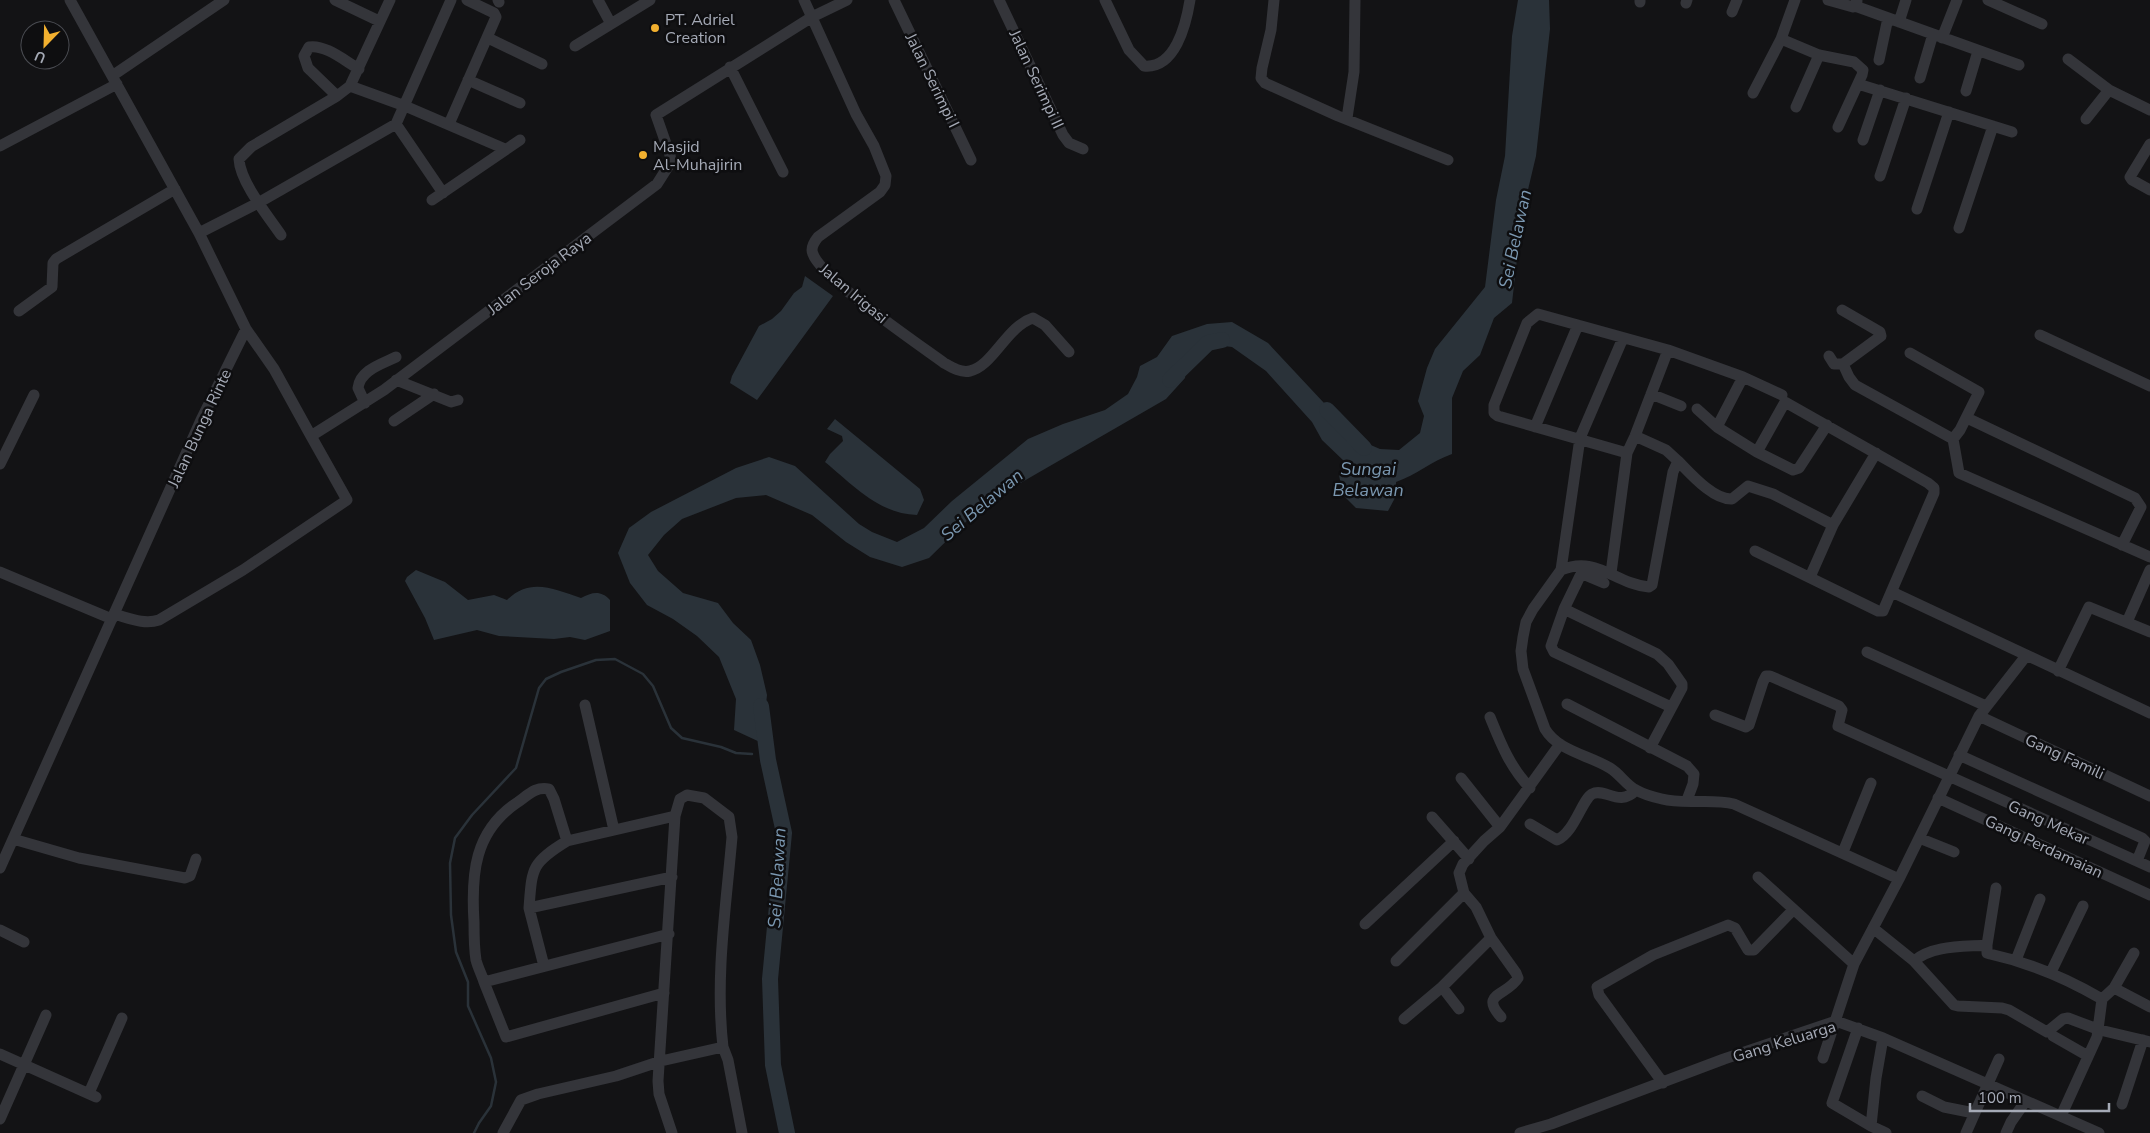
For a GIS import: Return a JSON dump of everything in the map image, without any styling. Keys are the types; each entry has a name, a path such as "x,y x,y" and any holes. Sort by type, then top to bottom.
{"street":[{"path":"0,572 113,616 151,623 242,570 347,500 274,369 246,329 199,233 71,0"},
{"path":"0,146 115,80 224,0"},
{"path":"335,0 379,21"},
{"path":"281,235 258,203 239,165 239,159 251,147 337,96 350,86 390,0"},
{"path":"199,233 258,203 396,124 451,0"},
{"path":"449,124 488,38 496,15 467,0"},
{"path":"598,0 611,24"},
{"path":"575,46 650,0"},
{"name":"Jalan Irigasi","path":"804,0 856,114 874,146 886,176 885,185 880,192 818,237 813,244 812,253 818,264 838,284 956,370 970,371 983,363 1023,322 1033,318 1045,325 1069,352"},
{"name":"Jalan Seroja Raya","path":"311,436 365,403 657,184 671,162 656,115 812,17 847,0"},
{"name":"Jalan Serimpi I","path":"894,0 971,160"},
{"name":"Jalan Serimpi II","path":"999,0 1063,135 1068,143 1083,149"},
{"path":"1105,0 1129,50 1144,66 1153,67 1168,58 1173,51 1185,20 1190,0"},
{"path":"1274,0 1271,30 1261,78 1270,86 1448,160"},
{"path":"1347,118 1354,72 1355,0"},
{"path":"1732,12 1737,0"},
{"path":"1753,93 1781,39 1795,0"},
{"path":"1828,0 1856,3 1894,20 2019,65"},
{"path":"1879,60 1894,20 1906,0"},
{"path":"1920,78 1937,36 1957,0"},
{"path":"1988,0 2042,24"},
{"path":"488,38 542,64"},
{"path":"1781,39 1819,55 1859,65 1863,70 1838,127"},
{"path":"337,96 308,68 304,56 309,46 329,52 359,69"},
{"path":"1966,91 1978,51"},
{"path":"1796,107 1819,55"},
{"path":"2068,60 2109,90 2150,110"},
{"path":"730,67 783,172"},
{"path":"468,80 520,103"},
{"path":"1858,84 2012,132"},
{"path":"350,86 405,106 505,149"},
{"path":"1863,140 1880,90"},
{"path":"2086,119 2109,90"},
{"path":"1880,176 1906,98"},
{"path":"1917,209 1949,112"},
{"path":"396,124 443,193"},
{"path":"1959,228 1993,126"},
{"path":"432,200 520,140"},
{"path":"2150,144 2130,177 2150,190"},
{"path":"19,311 52,287 53,263 56,259 175,189"},
{"path":"1842,310 1880,332 1881,336 1846,370"},
{"path":"1627,453 1498,416 1494,409 1527,323 1538,314 1668,350 1743,377 1782,395"},
{"path":"1535,428 1578,325"},
{"name":"Jalan Bunga Rinte","path":"0,868 201,420 246,329"},
{"path":"2040,335 2150,386"},
{"path":"1623,338 1580,438 1561,570 1526,622 1521,651 1523,670 1545,729 1550,737 1560,744 1611,768 1636,790 1663,800 1678,802 1687,800 1718,800 1734,804 1899,879"},
{"path":"1611,574 1627,453 1668,350"},
{"path":"1910,354 1977,389 1979,392 1967,418 1953,439 1958,471 1961,474 2150,557"},
{"path":"1829,356 1834,364 1846,370 1856,385 1953,439"},
{"path":"365,403 358,388 361,378 371,369 396,357"},
{"path":"1717,427 1743,377"},
{"path":"396,380 451,402 458,400"},
{"path":"394,421 434,394"},
{"path":"1651,394 1681,406"},
{"path":"0,464 34,395"},
{"path":"1755,551 1881,612 1885,609 1908,550 1934,493 1934,488 1928,483 1785,402 1757,452"},
{"path":"1697,409 1717,427 1757,452 1793,470 1799,468 1827,425"},
{"path":"1967,418 2135,498 2141,507 2122,546"},
{"path":"1635,436 1666,450 1702,485 1722,498 1732,499 1748,486 1773,494 1833,525"},
{"path":"1810,577 1833,525 1876,453"},
{"path":"1561,570 1572,565 1584,564 1638,586 1649,587 1652,585 1673,472 1678,461"},
{"path":"2127,622 2150,570"},
{"path":"1604,583 1585,575 1580,576 1564,609 1551,646 1554,652 1671,707"},
{"path":"1892,592 2150,713"},
{"path":"2058,670 2089,607 2150,632"},
{"path":"1564,609 1657,654 1668,664 1682,684 1682,688 1650,748"},
{"name":"Gang Famili","path":"1867,652 2150,796"},
{"path":"1823,1058 1854,964 1920,838 1959,755 1983,711 2026,656"},
{"name":"Gang Mekar","path":"1716,715 1746,727 1749,725 1763,682 1766,676 1770,676 1839,706 1842,710 1838,726 2150,867"},
{"path":"1567,704 1687,766 1693,771 1693,784 1687,800"},
{"path":"586,705 614,830"},
{"path":"1490,717 1506,757 1517,775 1530,788"},
{"path":"1501,1017 1493,1008 1492,1002 1494,998 1518,978 1491,938 1476,906 1464,894 1459,873 1460,868 1484,841 1500,827 1560,744"},
{"path":"1959,755 2142,838 2145,841 2137,861"},
{"path":"1461,778 1500,827"},
{"path":"1843,852 1870,783"},
{"path":"566,841 554,799 549,790 542,788 513,805 492,826 479,850 472,890 476,961 506,1037 664,993"},
{"path":"1530,824 1557,840 1562,838 1592,794 1624,798 1631,796 1636,790"},
{"path":"672,1133 659,1094 664,993 675,816 682,796 693,795 704,798 729,817 732,837 720,985 720,1016 723,1047 728,1060 742,1133"},
{"name":"Gang Perdamaian","path":"1938,798 2150,895"},
{"path":"544,966 528,908 531,881 538,862 566,841 675,816"},
{"path":"1432,817 1468,858"},
{"path":"1920,838 1954,852"},
{"path":"13,839 79,858 177,877 190,876 196,859"},
{"path":"1366,924 1454,841"},
{"path":"528,908 672,877"},
{"path":"1758,877 1792,910 1854,964"},
{"path":"1996,888 1987,945 1988,953 2051,972 2069,980 2102,1000"},
{"path":"1396,961 1464,894"},
{"path":"2016,960 2040,899"},
{"path":"2051,972 2083,906"},
{"path":"1663,1083 1599,995 1597,987 1653,955 1728,925 1734,928 1748,950 1754,950 1792,910"},
{"path":"1873,928 1914,961 1958,1006 2002,1008 2047,1032 2063,1019 2068,1018 2100,1030 2147,1041 2122,1104"},
{"path":"0,930 24,942"},
{"path":"484,982 669,934"},
{"path":"1404,1019 1442,987 1491,938"},
{"path":"1914,961 1922,954 1931,950 1987,945"},
{"path":"2061,1116 2100,1030 2102,1000 2114,988 2134,953"},
{"path":"1442,987 1459,1009"},
{"path":"2114,988 2150,1007"},
{"path":"0,1119 46,1015"},
{"path":"0,1054 93,1095 122,1018"},
{"name":"Gang Keluarga","path":"1520,1133 1551,1124 1724,1059 1836,1021 1883,1038 2099,1133"},
{"path":"1858,1028 1832,1103 1886,1133"},
{"path":"2053,1036 2088,1056"},
{"path":"1871,1126 1876,1078 1883,1038"},
{"path":"503,1133 521,1100 560,1088 616,1076 661,1061 723,1047"},
{"path":"1966,1133 1999,1059"},
{"path":"1922,1096 1944,1107 1974,1113"},
{"path":"2006,1133 2025,1102"}],"water":[{"name":"Sungai Belawan","path":"1518,0 1549,0 1550,29 1536,156 1522,215 1512,303 1494,318 1480,355 1463,371 1452,398 1452,454 1396,482 1396,496 1388,511 1356,508 1343,495 1339,475 1345,462 1322,440 1312,422 1266,371 1232,347 1208,344 1187,360 1185,378 1166,399 1017,485 977,511 929,558 902,567 870,557 846,542 812,515 766,495 736,498 682,519 664,535 648,555 658,571 683,593 718,603 733,623 751,640 760,665 767,695 762,743 734,730 736,699 719,657 697,636 673,619 647,605 630,583 618,553 629,528 651,512 736,468 769,457 795,466 859,524 872,532 897,542 924,528 952,501 1028,439 1063,424 1105,410 1128,394 1137,377 1140,366 1157,357 1172,336 1207,324 1232,322 1268,343 1324,403 1345,429 1359,440 1380,449 1399,450 1420,433 1424,416 1418,401 1427,368 1435,349 1485,287 1496,200 1505,156 1512,36"},
{"path":"805,276 833,296 757,400 730,383 732,376 759,326 772,319 781,311 794,293 802,287"},
{"path":"835,419 920,489 924,500 917,515 891,510 879,504 856,489 825,462 843,441 842,436 827,429"},
{"path":"416,570 445,582 468,600 494,595 507,600 524,589 533,587 552,589 581,598 589,594 600,593 610,600 610,631 585,640 570,637 554,639 499,636 477,630 434,640 425,618 405,581"}],"waterway":[{"name":"Sei Belawan","path":"1170,380 1208,343 1222,340"},
{"name":"Sei Belawan","path":"1327,410 1364,448"},
{"path":"474,1133 491,1106 496,1082 491,1058 468,1006 468,982 456,952 451,915 450,863 455,838 472,815 516,768 539,688 546,679 561,672 596,660 615,659 643,674 653,686 671,728 682,738 721,747 736,753 752,754"},
{"name":"Sei Belawan","path":"761,706 768,760 784,833 770,979 773,1065 787,1133"}],"place":[{"name":"PT. Adriel Creation","path":"655,28"},
{"name":"Masjid Al-Muhajirin","path":"643,155"}]}
